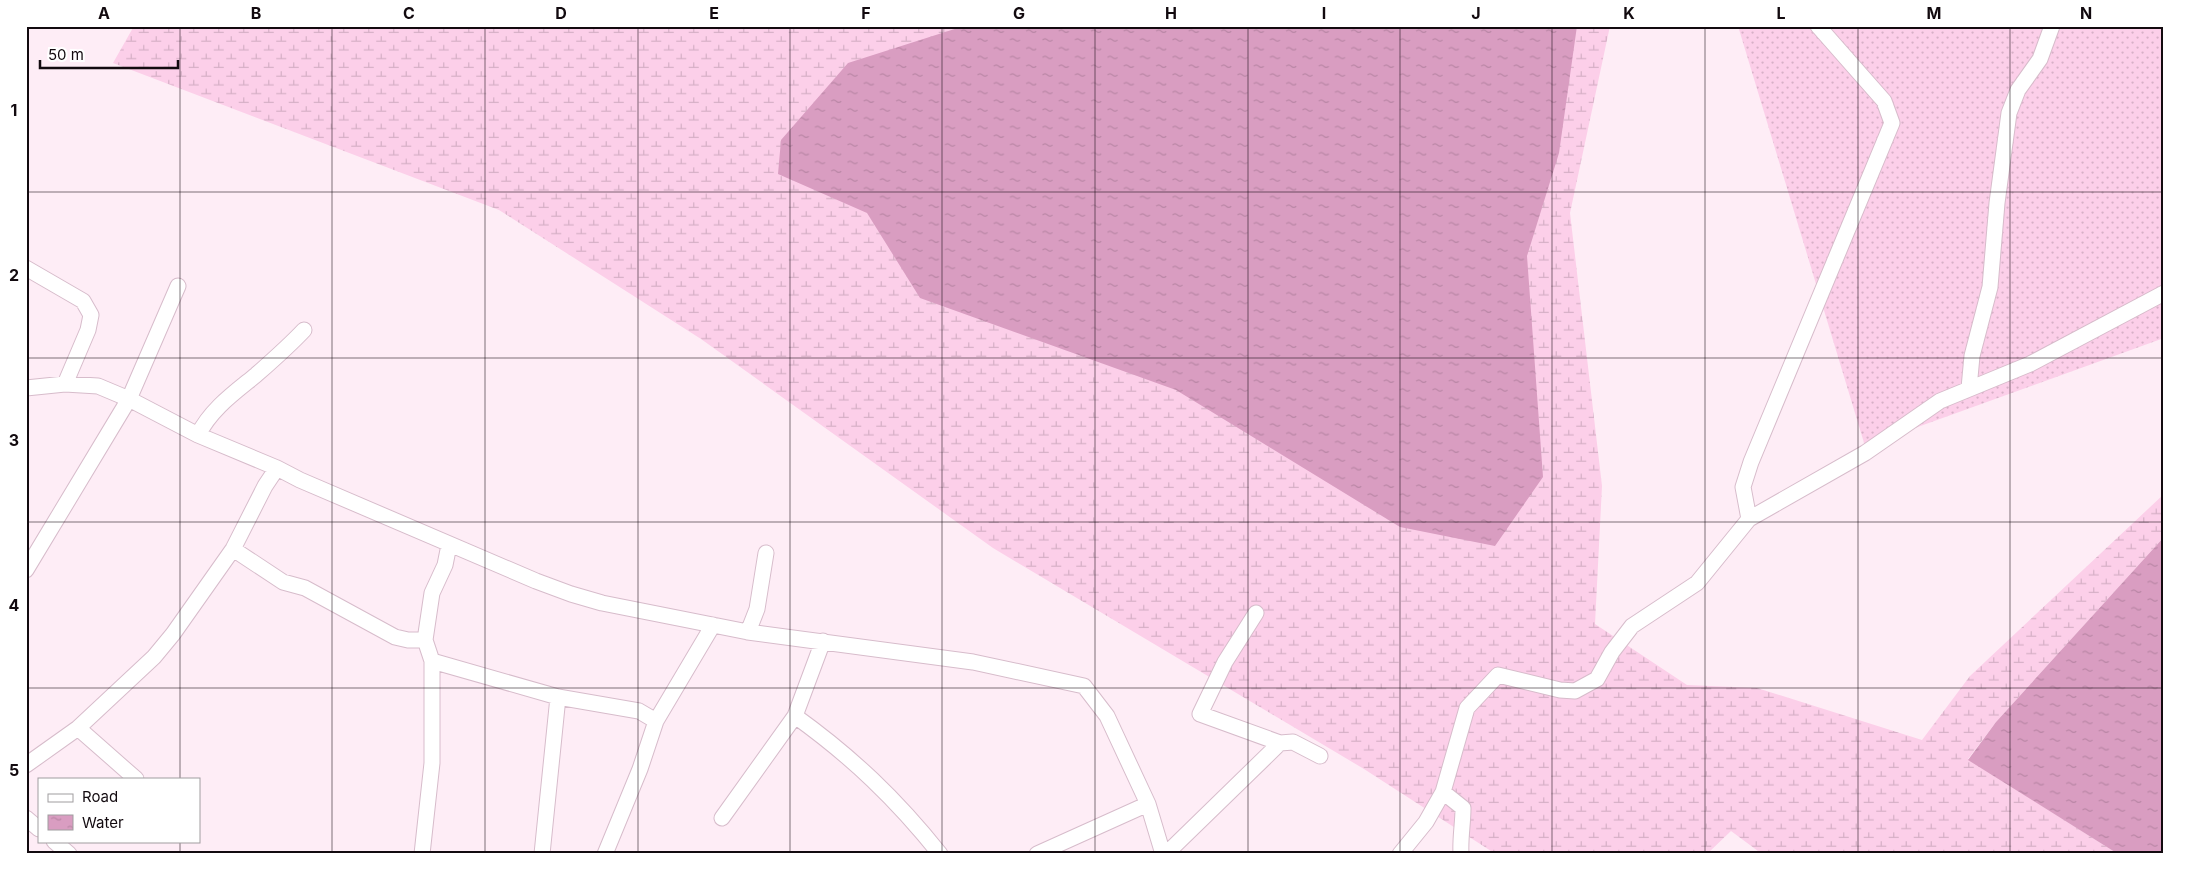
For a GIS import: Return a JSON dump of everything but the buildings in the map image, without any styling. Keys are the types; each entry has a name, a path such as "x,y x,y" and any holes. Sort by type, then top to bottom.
{"street":[{"path":"1749,519 1743,487 1751,462 1892,123 1884,101 1818,26"},
{"path":"1969,388 1972,356 1990,287 1997,203 2009,113 2018,90 2040,59 2052,26"},
{"path":"26,268 83,301 91,315 88,330 65,384"},
{"path":"26,570 129,399 178,286"},
{"path":"1400,854 1426,822 1444,792 1467,708 1498,675 1560,690 1575,691 1597,679 1612,652 1632,626 1696,583 1749,519 1865,453 1940,401 2030,364 2164,293"},
{"path":"198,435 205,422 216,409 281,353 304,330"},
{"path":"26,388 65,384 98,386 129,399 198,435 277,468 300,480 450,545 571,594 640,612 748,632 973,662 1084,686 1107,716 1148,804 1164,854 1280,743"},
{"path":"26,766 78,728 154,658 233,549 277,468"},
{"path":"422,854 432,763 432,661 425,640 432,593 445,565 450,545"},
{"path":"233,549 283,582 305,588 395,637 408,640 425,640"},
{"path":"748,632 757,609 766,553"},
{"path":"1256,613 1225,662 1200,714 1280,743 1293,742 1320,756"},
{"path":"605,854 640,769 656,721 713,625"},
{"path":"722,818 795,716 823,641"},
{"path":"432,661 558,696 639,711 656,721"},
{"path":"542,854 558,696"},
{"path":"795,716 834,744 858,765 897,804 940,854"},
{"path":"78,728 135,778"},
{"path":"1444,792 1463,808 1464,828 1461,838 1461,854"},
{"path":"1037,854 1148,804"},
{"path":"26,818 38,827"},
{"path":"55,842 69,854"}],"green space":[{"path":"134,26 1610,26 1570,213 1602,486 1595,624 1687,685 1757,688 1922,740 1970,676 2164,494 2164,537 1996,722 1968,759 2118,854 1762,854 1731,831 1707,854 1519,854 1491,851 1364,769 993,548 701,339 499,210 113,63"},
{"path":"1738,26 2164,26 2164,338 1865,446"}],"water":[{"path":"964,26 1577,26 1559,153 1527,256 1543,477 1495,546 1400,527 1176,390 920,298 867,213 778,174 781,140 848,63"},
{"path":"2164,537 2164,854 2118,854 1968,760 1996,722"}]}
